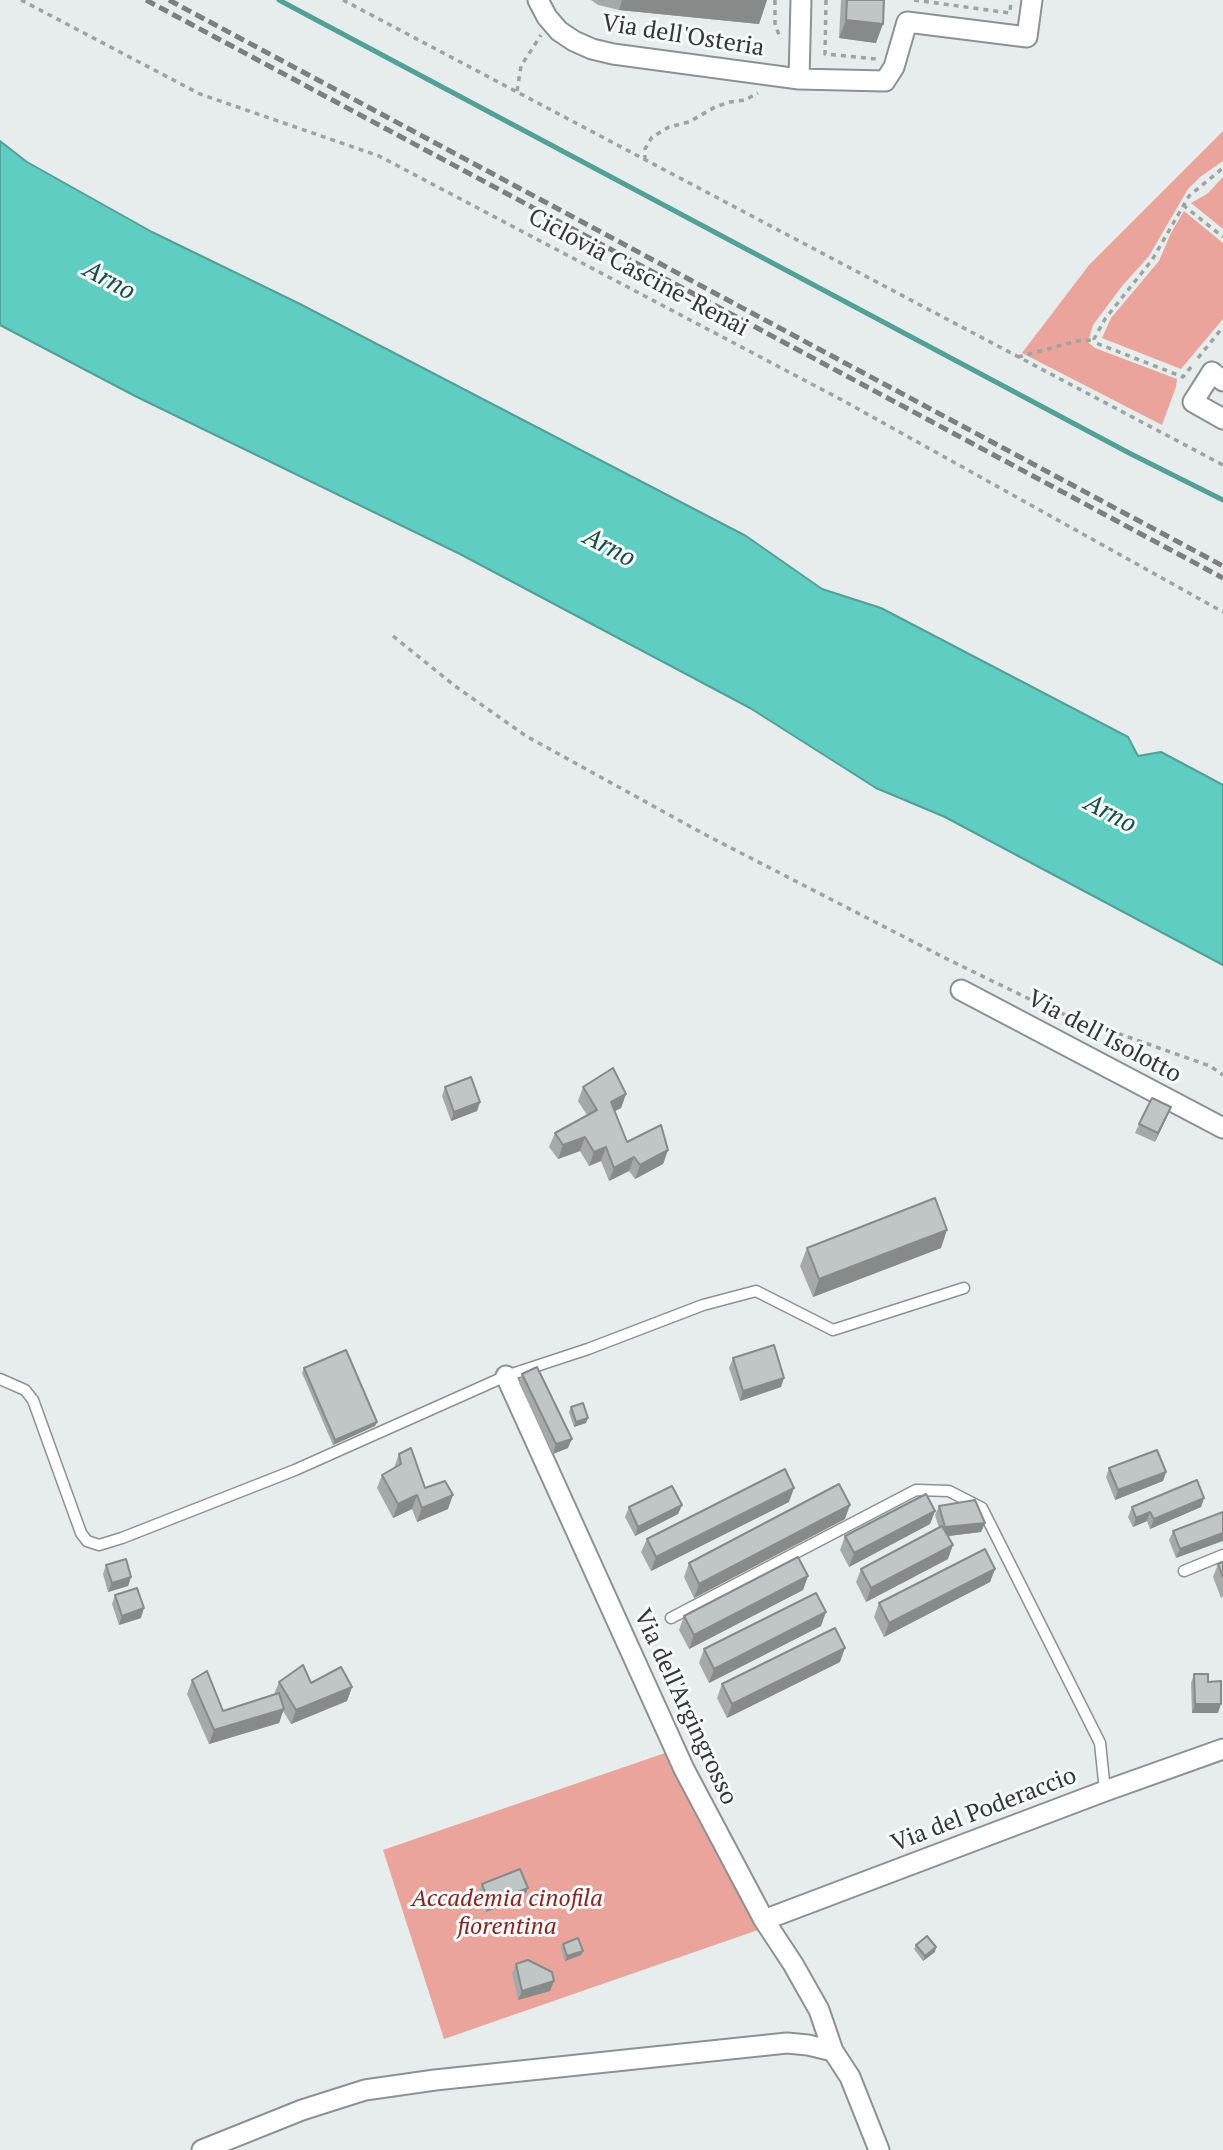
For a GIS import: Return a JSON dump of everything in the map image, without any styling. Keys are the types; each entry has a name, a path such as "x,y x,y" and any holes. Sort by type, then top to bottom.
{"street":[{"name":"Via dell'Osteria","path":"799,79 801,0"},
{"name":"Via dell'Osteria","path":"542,8 559,31 574,41 613,54 799,79 884,81 894,68 907,22 1027,37 1032,0"},
{"path":"1223,382 1212,372 1193,402 1223,419"},
{"name":"Via dell'Isolotto","path":"961,990 1223,1128"},
{"name":"Via dell'Argingrosso","path":"506,1376 684,1769 764,1920 819,2010 833,2051 850,2077 879,2150"},
{"name":"Via del Poderaccio","path":"764,1920 1223,1749"},
{"path":"202,2150 302,2110 365,2090 435,2080 787,2043 833,2051"}],"lane":[{"path":"0,1379 25,1390 33,1400 81,1533 87,1541 99,1545 295,1470 506,1376 588,1349 703,1305 756,1291 833,1330 964,1287"},
{"path":"671,1618 916,1490 949,1491 982,1508 1100,1743 1105,1791"},
{"path":"1184,1571 1223,1555"}],"path":[{"name":"Ciclovia Cascine-Renai","path":"22,0 200,94 379,156 842,400 1223,612"},
{"path":"343,0 1223,465"},
{"path":"775,0 775,24 782,44"},
{"path":"826,0 825,54 877,59"},
{"path":"914,0 1010,13 1011,0"},
{"path":"516,92 521,66 541,35 542,8"},
{"path":"645,160 645,149 652,137 669,127 689,122 715,107 745,100 768,86 774,75"},
{"path":"1095,340 1105,319 1152,260 1189,196 1223,168"},
{"path":"1183,205 1223,237"},
{"path":"1095,340 1096,343 1183,377 1223,327"},
{"path":"1018,357 1077,341 1095,340"},
{"path":"393,636 455,686 526,736 704,834 1052,1010 1210,1066 1223,1075"}],"green space":[{"path":"1223,131 1223,161 1188,189 1149,256 1093,325 1088,342 1095,348 1177,379 1162,425 1022,353 1089,265"},
{"path":"1223,177 1223,229 1191,203 1207,194"},
{"path":"1184,211 1223,243 1223,319 1181,369 1102,338 1111,318 1159,261"},
{"name":"Accademia cinofila fiorentina","path":"665,1753 758,1930 444,2039 383,1850"}],"water":[{"name":"Arno","path":"0,141 27,162 152,232 300,304 746,536 822,589 881,608 1128,737 1138,756 1161,752 1223,785 1223,965 945,817 876,788 750,708 460,554 135,396 0,325"}],"building":[{"path":"847,0 884,0 883,24 846,20"},
{"path":"613,1068 626,1094 611,1102 627,1142 661,1125 668,1150 640,1165 634,1157 614,1168 606,1147 594,1152 585,1137 563,1145 555,1133 597,1110 583,1087"},
{"path":"471,1077 480,1102 454,1112 445,1087"},
{"path":"1152,1098 1171,1107 1158,1133 1139,1124"},
{"path":"935,1198 947,1230 819,1279 807,1248"},
{"path":"774,1345 784,1378 743,1391 733,1358"},
{"path":"346,1350 377,1422 335,1440 304,1368"},
{"path":"537,1367 572,1439 556,1444 522,1374"},
{"path":"583,1403 588,1418 576,1422 571,1407"},
{"path":"411,1448 425,1488 445,1481 453,1495 422,1508 417,1495 398,1504 382,1475 401,1464 399,1454"},
{"path":"1157,1450 1166,1472 1118,1490 1109,1468"},
{"path":"785,1469 794,1488 656,1557 647,1539"},
{"path":"1197,1480 1204,1498 1154,1519 1150,1512 1136,1518 1132,1507"},
{"path":"839,1484 850,1505 699,1584 689,1563"},
{"path":"672,1486 682,1505 638,1527 629,1507"},
{"path":"926,1494 935,1511 854,1553 845,1536"},
{"path":"975,1500 985,1523 945,1527 939,1506"},
{"path":"1223,1512 1223,1533 1180,1549 1173,1531"},
{"path":"942,1526 953,1545 871,1588 861,1569"},
{"path":"985,1549 995,1569 889,1623 879,1603"},
{"path":"798,1557 808,1576 694,1635 684,1616"},
{"path":"126,1559 131,1577 112,1583 106,1565"},
{"path":"1223,1562 1223,1577 1218,1564"},
{"path":"137,1588 144,1608 122,1616 115,1595"},
{"path":"816,1593 826,1612 714,1669 704,1649"},
{"path":"835,1628 845,1648 732,1704 722,1684"},
{"path":"303,1665 311,1683 341,1667 352,1687 296,1710 279,1682"},
{"path":"207,1671 223,1711 279,1693 284,1709 214,1730 192,1680"},
{"path":"1194,1674 1208,1674 1208,1682 1221,1681 1221,1704 1195,1704"},
{"path":"520,1869 528,1888 489,1903 482,1884"},
{"path":"927,1936 936,1947 925,1956 916,1945"},
{"path":"578,1938 583,1951 567,1956 563,1944"},
{"path":"528,1960 552,1972 554,1981 522,1991 516,1964"}],"waterway":[{"path":"279,0 1131,454 1223,500"}],"railway":[{"path":"146,0 1223,578"},
{"path":"169,0 1223,566"}]}
